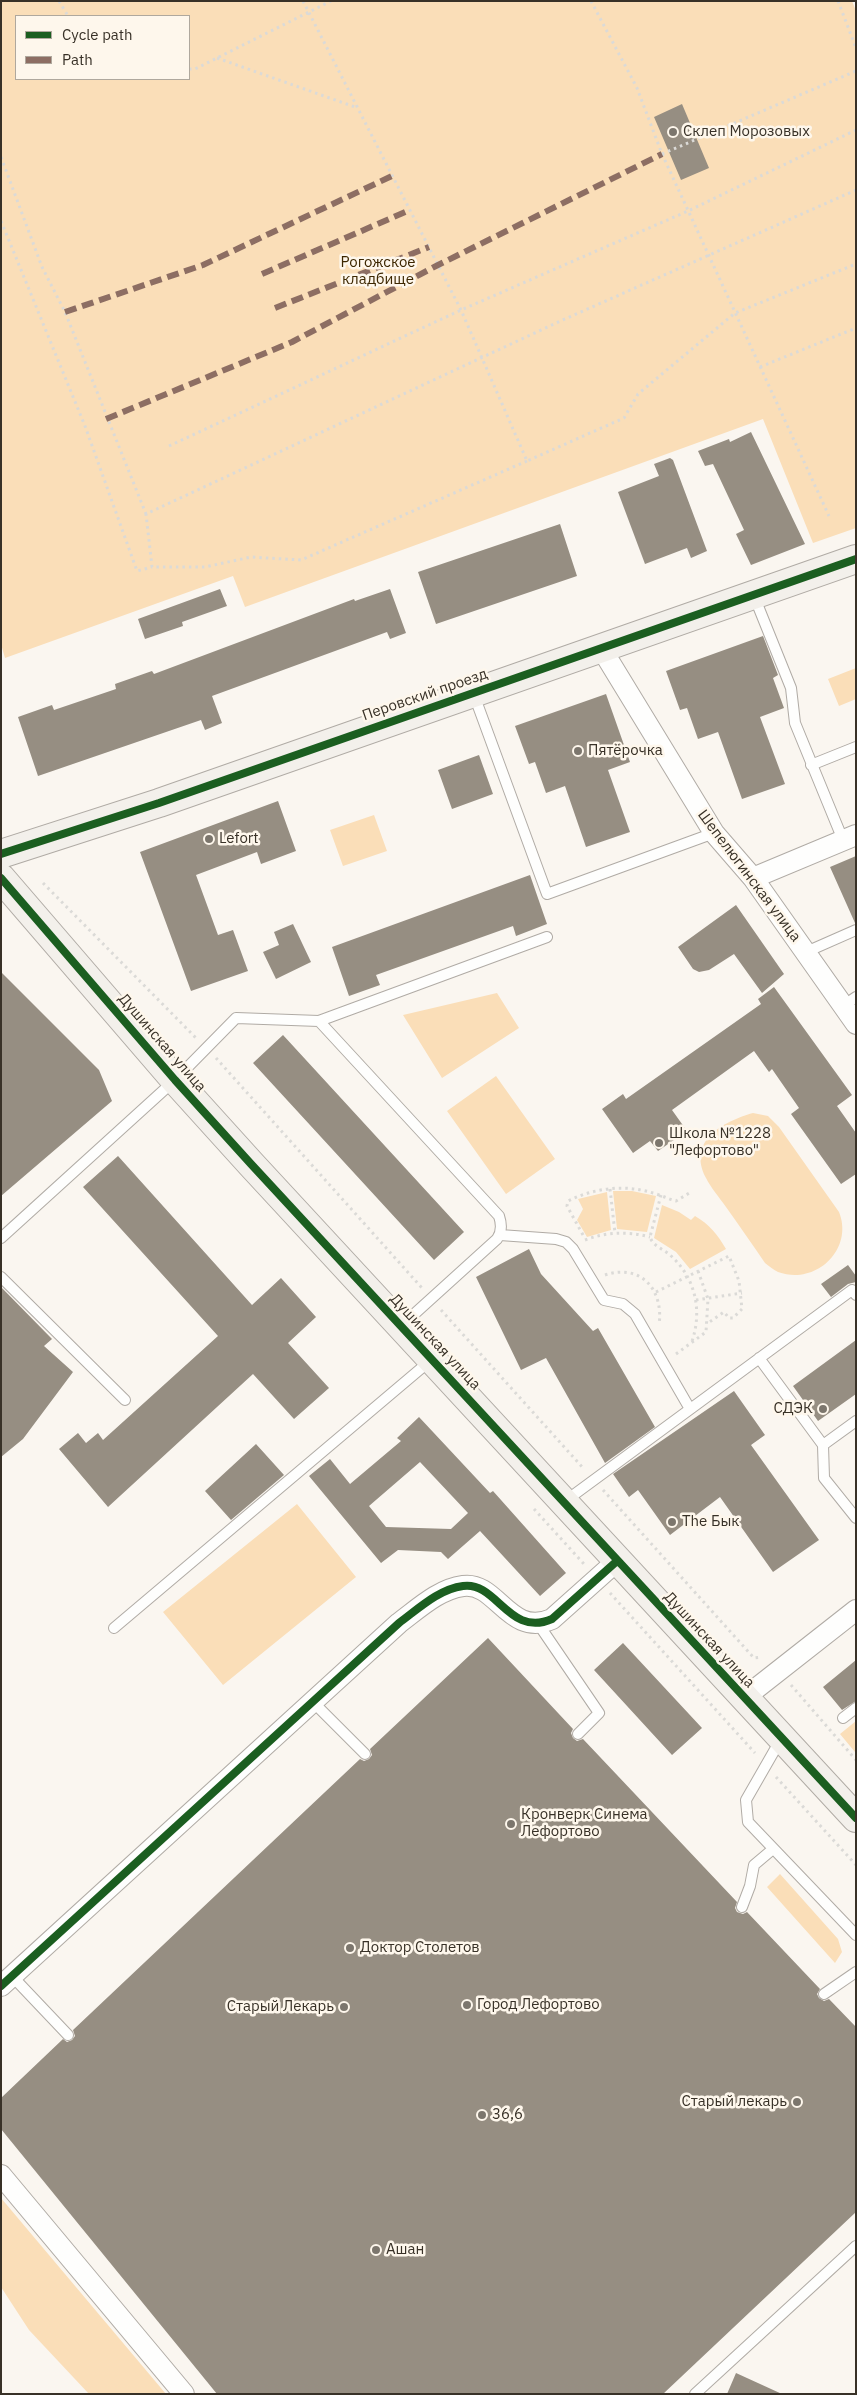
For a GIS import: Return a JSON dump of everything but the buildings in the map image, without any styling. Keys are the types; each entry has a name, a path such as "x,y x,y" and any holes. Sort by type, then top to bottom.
{"street":[{"name":"Перовский проезд","path":"1,854 159,803 856,559"},
{"name":"Шепелюгинская улица","path":"601,648 714,833 753,878 806,952 849,1002 856,1024"},
{"path":"753,878 849,838"},
{"name":"Душинская улица","path":"1,878 175,1080 856,1818"},
{"path":"6,1981 399,1623 438,1595 464,1586 481,1590 522,1621 539,1625 552,1619 617,1560"},
{"path":"744,1698 856,1610"},
{"path":"1,2175 184,2394"}],"lane":[{"path":"754,595 791,688 795,723 811,765 849,838"},
{"path":"473,693 547,894 714,833"},
{"path":"811,765 856,747"},
{"path":"806,952 856,930"},
{"path":"1,1238 175,1080 236,1018 320,1021 547,937"},
{"path":"320,1021 499,1216 501,1222 500,1235 401,1326"},
{"path":"500,1235 556,1239 566,1242 572,1248 604,1300 623,1304 635,1314 690,1409"},
{"path":"1,1277 125,1400"},
{"path":"564,1502 852,1290 856,1295"},
{"path":"759,1358 823,1445 824,1478 856,1518"},
{"path":"114,1628 432,1360"},
{"path":"823,1445 856,1421"},
{"path":"539,1625 599,1713 578,1734"},
{"path":"312,1701 365,1754"},
{"path":"843,1718 856,1708"},
{"path":"782,1738 746,1800 748,1822 856,1935"},
{"path":"742,1907 750,1886 754,1865 773,1849"},
{"path":"824,1994 856,1972"},
{"path":"6,1981 68,2035"},
{"path":"696,2394 856,2246"}],"path":[{"path":"59,1 67,15"},
{"path":"303,1 462,310 527,461"},
{"path":"190,69 195,69 332,1"},
{"path":"591,1 637,88 662,154 829,516"},
{"path":"838,1 856,48"},
{"path":"216,58 356,107"},
{"path":"662,154 856,70"},
{"path":"169,446 462,310 688,210 856,130"},
{"path":"1,157 42,267 65,312 146,514 152,568"},
{"path":"146,514 708,254 856,190"},
{"path":"1,221 84,426 138,571 152,568 205,567 251,558 301,560 624,418 638,394 735,313 856,264"},
{"path":"760,367 856,328"},
{"path":"43,883 206,1048 754,1658 766,1657 856,1760"},
{"path":"610,1189 615,1233"},
{"path":"586,1240 566,1203 584,1194 610,1189 640,1190 676,1201 691,1192"},
{"path":"661,1195 650,1237 652,1243 673,1258 688,1276 696,1300 696,1328 691,1344"},
{"path":"572,1248 586,1240 615,1233 628,1232 650,1237"},
{"path":"656,1292 729,1256 737,1272 742,1293 741,1312 731,1318 723,1313 708,1323"},
{"path":"663,1362 706,1334 708,1299 698,1270"},
{"path":"696,1300 742,1293"}],"green space":[{"name":"Рогожское кладбище","path":"1,1 852,1 856,11 856,528 813,543 763,419 245,607 233,576 5,658 1,644"},
{"path":"856,668 856,699 839,706 828,679"},
{"path":"374,815 387,851 343,866 330,830"},
{"path":"497,993 519,1028 442,1078 403,1015"},
{"path":"496,1076 555,1159 506,1194 447,1111"},
{"path":"753,1113 768,1116 779,1127 839,1212 842,1226 841,1239 836,1251 818,1269 806,1274 792,1275 778,1272 765,1263 710,1185 701,1165 701,1154 704,1144 711,1135 730,1122"},
{"path":"613,1191 632,1191 656,1196 647,1232 617,1229"},
{"path":"607,1192 611,1230 587,1237 577,1220 583,1209 578,1199"},
{"path":"662,1205 679,1212 691,1220 695,1216 700,1219 713,1230 726,1249 690,1269 676,1252 654,1238"},
{"path":"297,1504 356,1577 223,1685 163,1612"},
{"path":"856,1721 856,1751 855,1752 840,1734"},
{"path":"780,1874 838,1939 842,1952 835,1963 767,1887"},
{"path":"1,2198 166,2394 89,2394 29,2330 1,2287"}],"marked path":[{"path":"106,419 292,342 438,265 662,154"},
{"path":"65,312 203,265 392,176"},
{"path":"262,274 410,210"},
{"path":"275,308 429,247"}],"cycle path":[{"path":"1,854 159,803 856,559"},
{"path":"1,878 175,1080 251,1164 856,1818"},
{"path":"1,1986 399,1623 429,1600 454,1588 463,1586 475,1587 485,1592 514,1616 525,1621 537,1623 552,1619 617,1561"}],"place":[{"name":"Склеп Морозовых","path":"673,132"},
{"name":"Пятёрочка","path":"578,751"},
{"name":"Lefort","path":"209,839"},
{"name":"Школа №1228 \"Лефортово\"","path":"659,1143"},
{"name":"СДЭК","path":"823,1409"},
{"name":"The Бык","path":"672,1522"},
{"name":"Кронверк Синема Лефортово","path":"511,1824"},
{"name":"Доктор Столетов","path":"350,1948"},
{"name":"Город Лефортово","path":"467,2005"},
{"name":"Старый Лекарь","path":"344,2007"},
{"name":"Старый лекарь","path":"797,2102"},
{"name":"36,6","path":"482,2115"},
{"name":"Ашан","path":"376,2250"}]}
